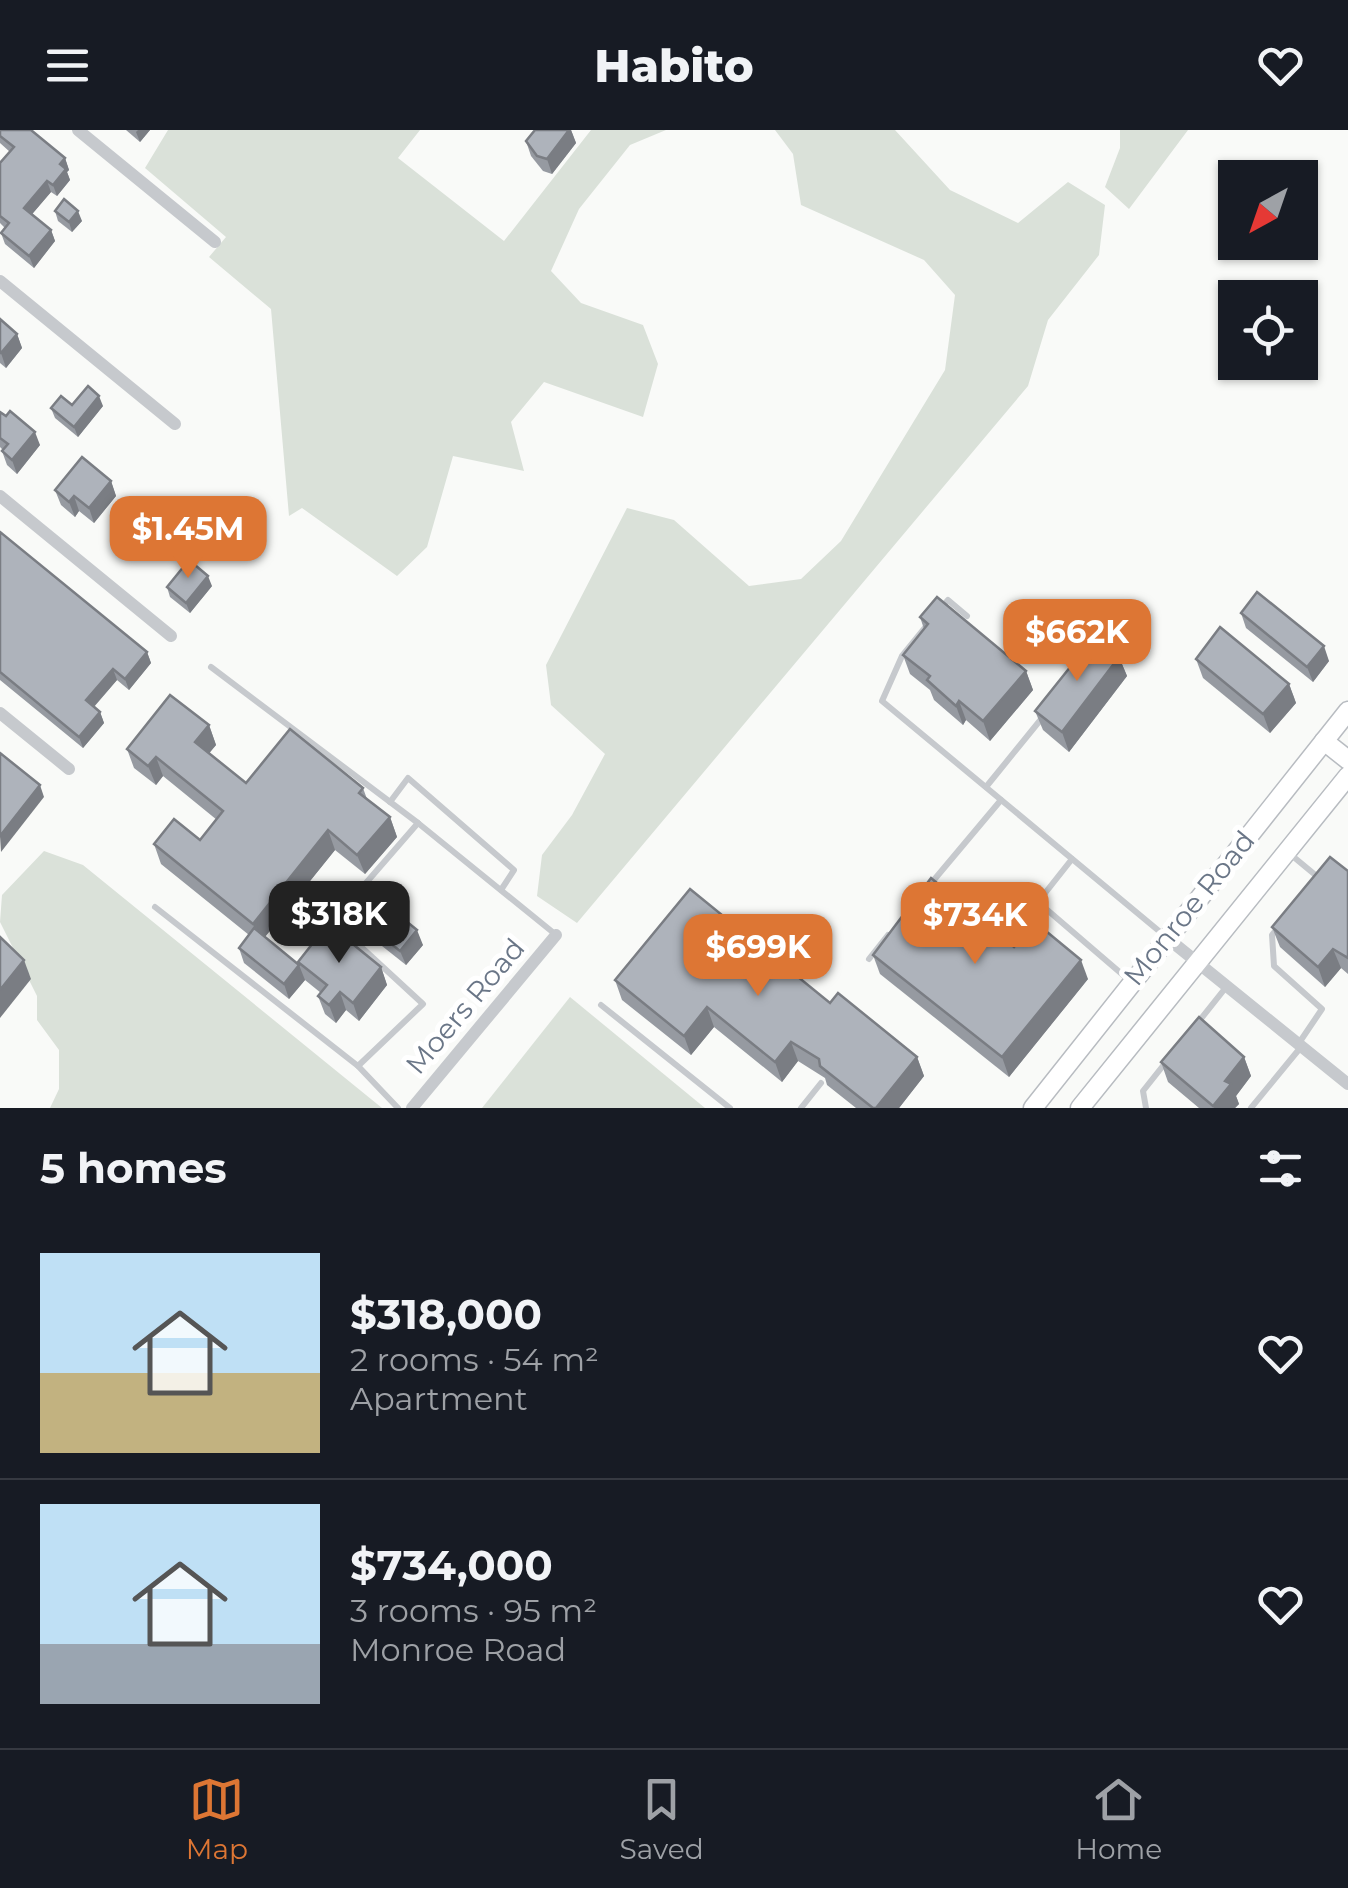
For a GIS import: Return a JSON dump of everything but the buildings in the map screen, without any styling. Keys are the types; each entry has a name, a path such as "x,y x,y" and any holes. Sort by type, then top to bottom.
{"main road":[{"name":"Monroe Road","path":"1033,1108 1348,711"},
{"path":"1324,741 1348,760"},
{"name":"Monroe Road","path":"1080,1108 1348,776"}],"street":[{"path":"78,130 215,242"},
{"path":"0,282 175,424"},
{"path":"0,496 171,636"},
{"path":"0,713 69,769"},
{"name":"Moers Road","path":"412,1108 556,935"},
{"path":"1166,937 1348,1084"}],"lane":[{"path":"967,616 948,600 902,656 882,701 1166,937"},
{"path":"211,667 418,822 556,935"},
{"path":"986,788 1048,710"},
{"path":"390,802 408,778 514,870 502,890"},
{"path":"917,901 1001,800"},
{"path":"358,1066 423,1004 333,921 418,822"},
{"path":"1287,850 1319,878 1307,892"},
{"path":"1072,859 1038,902 1130,981"},
{"path":"155,907 358,1066 398,1108"},
{"path":"1251,1108 1300,1045 1322,1009 1274,966 1272,934 1284,920"},
{"path":"869,959 893,930"},
{"path":"1190,1033 1227,986"},
{"path":"601,1006 730,1108"},
{"path":"1146,1108 1143,1091 1178,1047"},
{"path":"801,1108 821,1083"}],"shaded area":[{"path":"168,130 420,130 398,158 504,241 591,130 666,130 630,145 579,209 551,271 581,303 643,325 658,364 643,417 544,382 511,422 524,471 453,456 427,547 397,576 302,508 289,516 271,309 209,257 226,237 145,168"},
{"path":"775,130 895,130 950,190 1018,223 1068,182 1105,205 1099,255 1048,320 1028,386 577,923 537,896 542,855 572,815 605,754 551,705 546,665 627,508 674,520 749,586 801,579 841,541 945,370 955,295 924,260 801,205 793,154"},
{"path":"1120,130 1188,130 1129,209 1105,187 1120,148"},
{"path":"44,851 83,865 382,1108 50,1108 59,1089 59,1050 37,1020 37,996 0,922 2,895"},
{"path":"570,997 705,1108 482,1108"}]}
